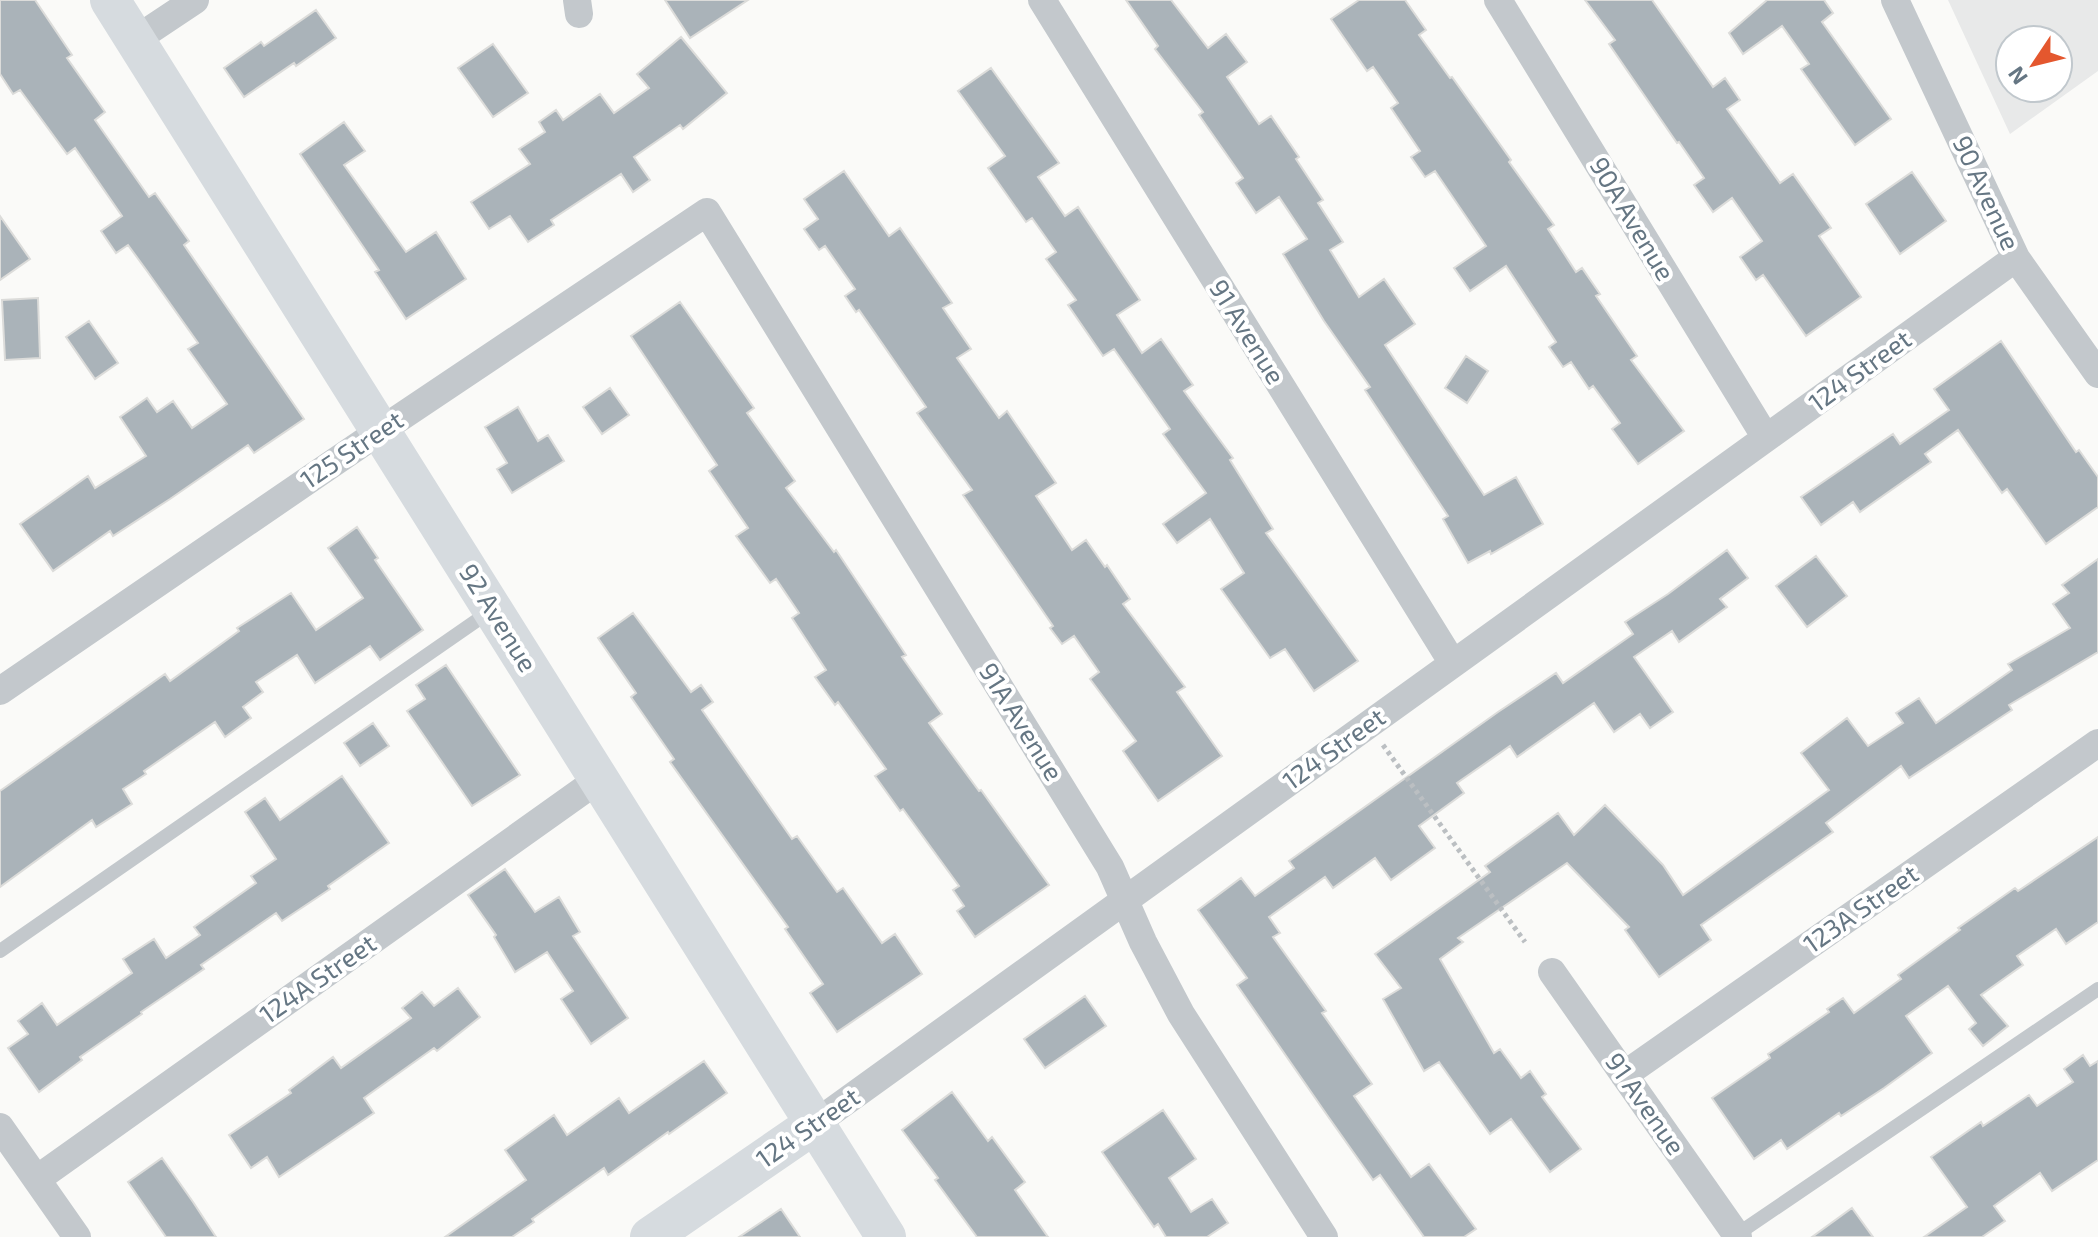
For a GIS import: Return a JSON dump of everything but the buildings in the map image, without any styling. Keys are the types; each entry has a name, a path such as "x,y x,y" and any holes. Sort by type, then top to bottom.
{"street":[{"name":"92 Avenue","path":"110,0 886,1237"},
{"path":"135,40 195,0"},
{"name":"91 Avenue","path":"1042,0 1452,662"},
{"name":"90A Avenue","path":"1498,0 1766,438"},
{"name":"90 Avenue","path":"1895,0 2016,258 2098,374"},
{"name":"125 Street","path":"0,691 707,212"},
{"name":"91A Avenue","path":"707,212 1110,867 1143,942 1181,1014 1324,1237"},
{"name":"124 Street","path":"650,1237 1126,902 1452,662 2016,258"},
{"name":"123A Street","path":"1624,1075 2098,743"},
{"name":"124A Street","path":"37,1179 599,779"},
{"name":"91 Avenue","path":"1552,972 1737,1236"},
{"path":"0,1127 77,1237"}],"lane":[{"path":"0,951 493,609"},
{"path":"1737,1236 2098,989"}],"path":[{"path":"1380,740 1525,942"}],"shaded area":[{"path":"1948,0 2098,0 2098,71 2074,88 2074,24 1994,24 1994,99"},
{"path":"1996,104 2052,104 2010,134"}]}
